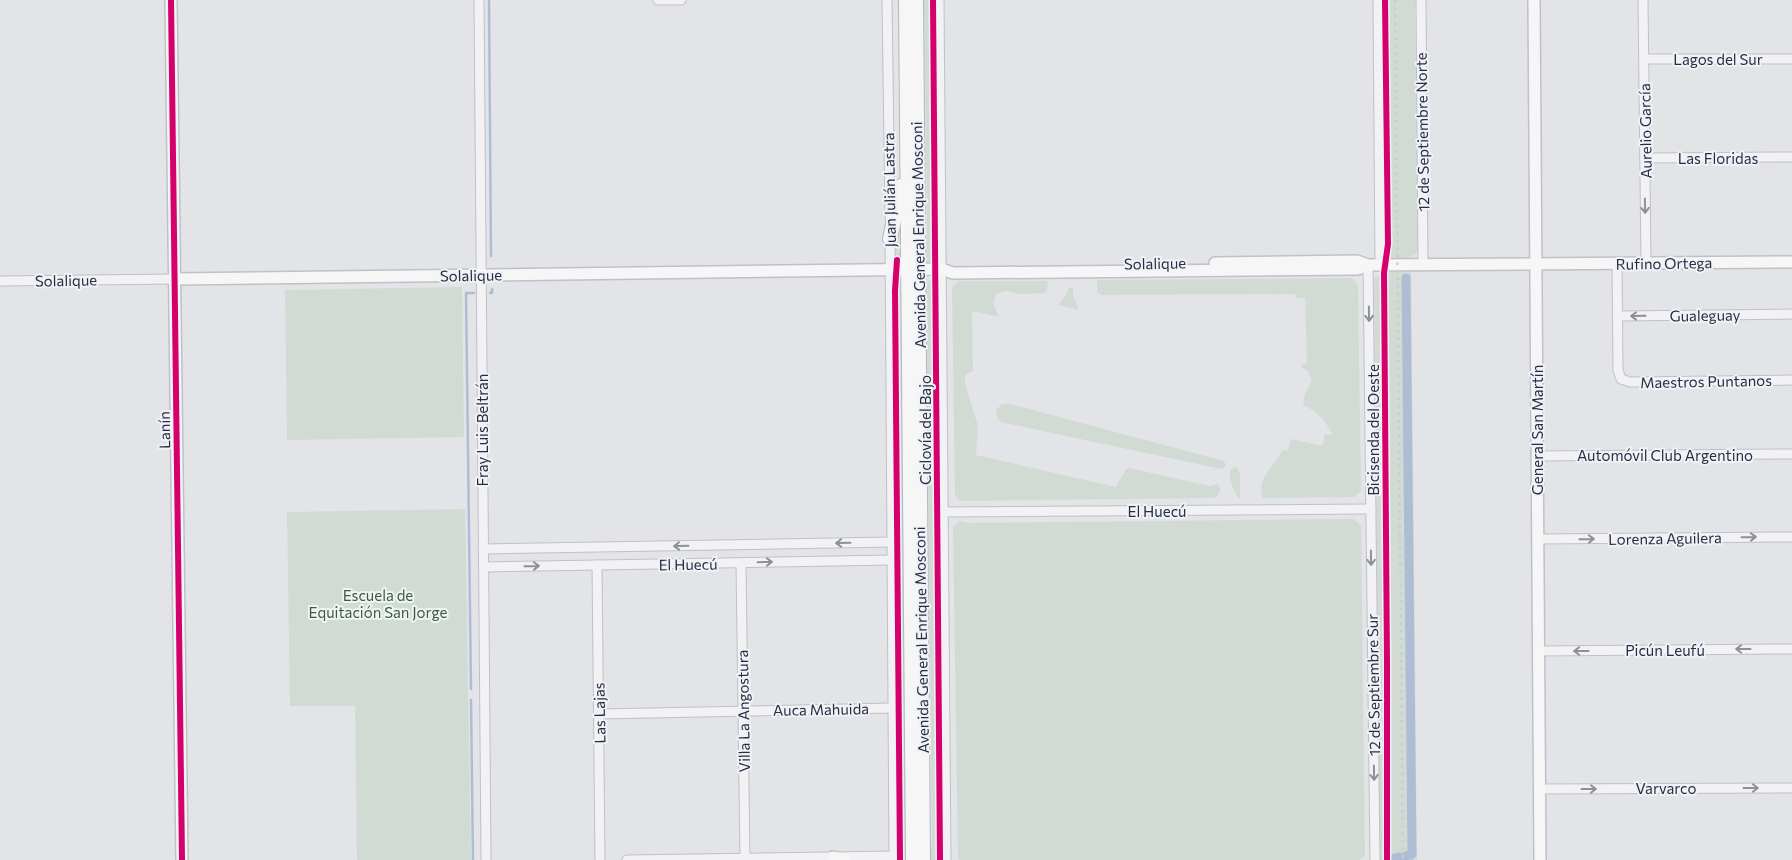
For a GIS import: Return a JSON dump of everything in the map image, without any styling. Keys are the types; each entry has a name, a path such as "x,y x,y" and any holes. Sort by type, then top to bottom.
{"highway":[{"name":"Avenida General Enrique Mosconi","path":"906,0 907,143 913,270 924,860"},
{"name":"Avenida General Enrique Mosconi","path":"913,860 913,270 916,0"},
{"path":"890,239 907,143"}],"main road":[{"name":"Lanín","path":"171,0 182,860"},
{"name":"General San Martín","path":"1534,0 1540,860"},
{"name":"Rufino Ortega","path":"1536,264 1792,262"},
{"name":"Solalique","path":"175,279 941,269 953,272 1338,270 1358,269 1368,265 1536,264"}],"street":[{"name":"Fray Luis Beltrán","path":"479,0 486,860"},
{"path":"658,0 681,0"},
{"name":"Juan Julián Lastra","path":"888,0 894,858"},
{"path":"939,0 946,860"},
{"path":"1378,0 1380,265"},
{"name":"12 de Septiembre Norte","path":"1420,0 1423,265"},
{"name":"Aurelio García","path":"1643,0 1646,263"},
{"name":"Lagos del Sur","path":"1644,59 1792,59"},
{"name":"Las Floridas","path":"1645,158 1792,157"},
{"path":"1617,263 1618,316"},
{"name":"12 de Septiembre Sur","path":"1368,265 1375,860"},
{"name":"Solalique","path":"0,281 175,279"},
{"name":"Gualeguay","path":"1618,316 1792,314"},
{"name":"Maestros Puntanos","path":"1618,316 1618,370 1621,379 1630,382 1792,380"},
{"name":"Automóvil Club Argentino","path":"1538,456 1792,454"},
{"name":"El Huecú","path":"943,512 1371,509"},
{"name":"Lorenza Aguilera","path":"1538,539 1792,537"},
{"name":"El Huecú","path":"483,549 892,542"},
{"name":"El Huecú","path":"484,567 892,560"},
{"name":"Villa La Angostura","path":"741,563 745,859"},
{"name":"Las Lajas","path":"597,565 600,860"},
{"name":"Picún Leufú","path":"1539,651 1792,649"},
{"name":"Auca Mahuida","path":"599,714 893,708"},
{"name":"Varvarco","path":"1540,789 1792,788"},
{"path":"627,860 894,858"}],"green space":[{"path":"924,0 935,0 937,259 933,264 928,264 924,261 922,241 927,235"},
{"path":"1381,0 1415,0 1418,248 1417,253 1414,255 1402,258 1386,256 1384,252"},
{"path":"899,215 900,261 897,264 895,261 894,234"},
{"path":"1411,272 1417,860 1380,860 1374,280 1385,273"},
{"path":"1352,278 1358,285 1361,491 1354,497 1263,498 1261,491 1267,472 1282,450 1288,451 1291,439 1322,446 1325,434 1332,435 1320,417 1313,410 1303,405 1305,394 1312,381 1308,371 1300,366 1307,363 1305,298 1296,298 1295,294 1101,295 1097,292 1097,280"},
{"path":"934,280 938,286 941,860 928,860 928,850 932,846 926,284 928,281"},
{"path":"958,281 1048,281 1045,293 1020,294 1005,291 996,294 993,303 999,317 972,311 973,371 965,375 965,384 978,426 976,455 1116,487 1126,469 1129,468 1209,486 1218,484 1220,488 1219,494 1214,498 960,501 955,495 952,288"},
{"path":"896,283 901,283 904,307 901,311 906,860 899,860 893,288"},
{"path":"462,287 464,437 287,440 285,290"},
{"path":"1069,288 1073,288 1073,295 1079,310 1058,305"},
{"path":"1002,404 1010,404 1224,461 1226,465 1221,469 1005,423 996,414 997,409"},
{"path":"1235,467 1240,474 1240,498 1238,498 1230,481 1230,471"},
{"name":"Escuela de Equitación San Jorge","path":"465,509 471,860 357,860 355,706 290,706 287,512"},
{"path":"1354,519 1361,526 1365,855 1360,860 960,860 958,858 953,526 960,521 969,523"}],"waterway":[{"path":"489,0 491,256"},
{"path":"1406,278 1412,854 1406,856"},
{"path":"490,293 492,293 492,289"},
{"path":"471,689 466,293 474,293"},
{"path":"471,700 473,860"},
{"path":"1412,854 1412,860"},
{"path":"1391,859 1400,857"}],"railway":[{"path":"1395,0 1403,860"}],"cycle path":[{"path":"171,0 182,860"},
{"name":"Ciclovía del Bajo","path":"933,0 940,860"},
{"name":"Bicisenda del Oeste","path":"1385,0 1388,244 1384,273 1387,860"},
{"path":"897,260 895,291 900,860"}]}
